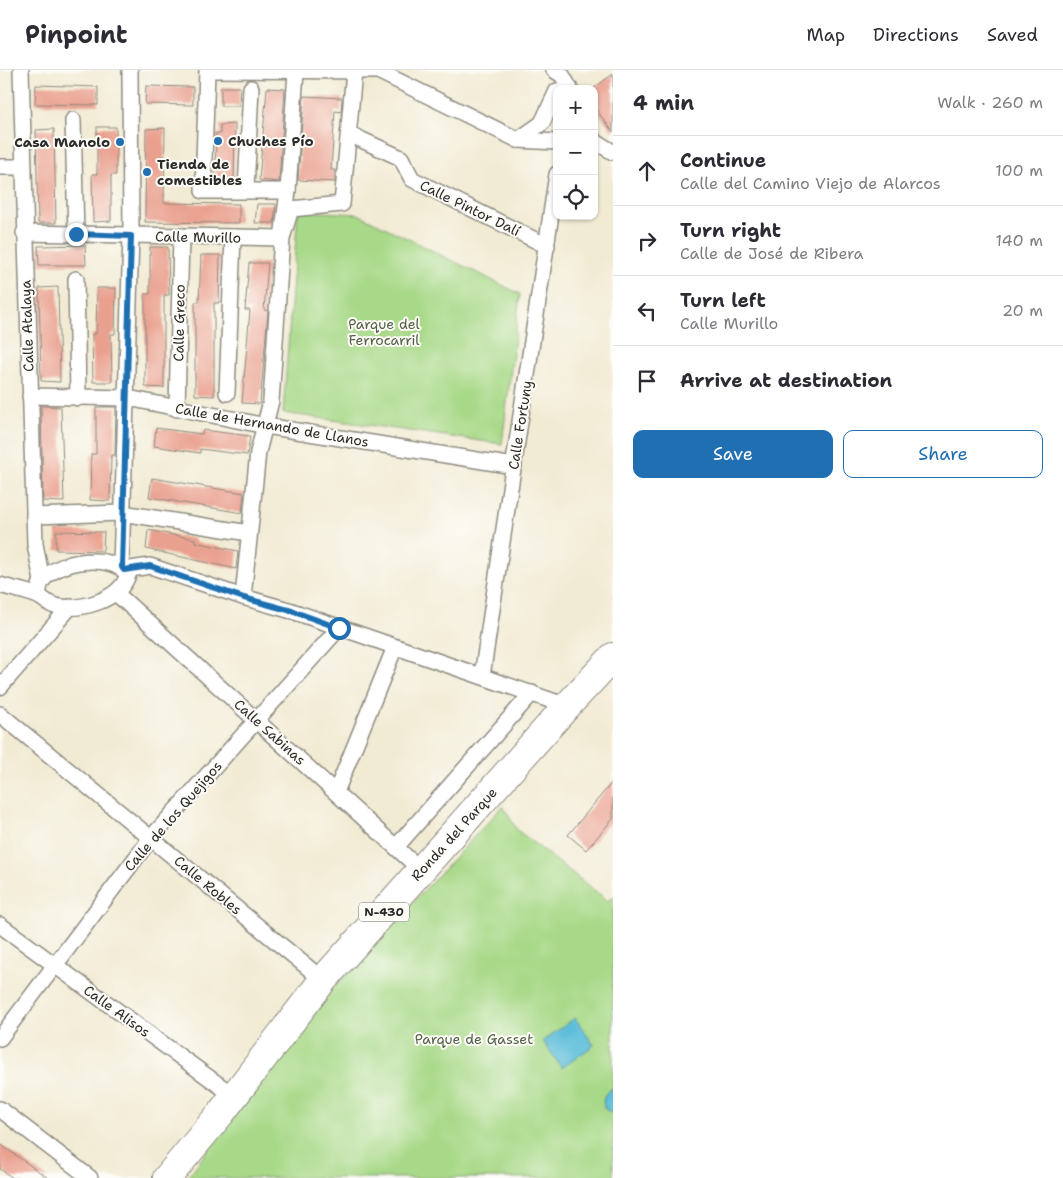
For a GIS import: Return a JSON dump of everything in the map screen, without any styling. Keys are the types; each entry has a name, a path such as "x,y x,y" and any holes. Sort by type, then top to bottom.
{"highway":[{"name":"Ronda del Parque","path":"168,1178 323,980 613,657"}],"street":[{"name":"Calle Atalaya","path":"21,70 24,233 35,544 42,581"},
{"path":"0,585 38,596 53,606 70,607 92,603 117,594 125,585 128,575 123,568 122,513 128,398 131,236 130,70"},
{"path":"288,191 204,191 208,70 378,71 518,140 553,142"},
{"path":"244,598 258,452 271,401 296,71"},
{"path":"282,238 291,209 342,204 354,71"},
{"path":"518,140 542,123 558,81"},
{"path":"246,190 251,88"},
{"path":"74,120 76,234"},
{"name":"Calle Pintor Dalí","path":"349,134 401,158 412,179 547,246"},
{"path":"598,143 613,152"},
{"path":"0,167 23,167"},
{"name":"Calle Fortuny","path":"482,676 557,175"},
{"name":"Calle Murillo","path":"24,233 282,238"},
{"name":"Calle Greco","path":"177,409 181,236"},
{"path":"227,393 233,238"},
{"path":"76,279 78,398"},
{"name":"Calle de Hernando de Llanos","path":"30,396 128,398 266,426 514,466"},
{"path":"34,516 122,513 249,533"},
{"path":"38,596 42,581 59,568 83,562 105,562 123,568 150,566 244,598 292,611 567,706"},
{"name":"Calle Sabinas","path":"117,594 422,871"},
{"path":"0,687 70,607"},
{"name":"Calle de los Quejigos","path":"0,1038 151,838 339,628"},
{"path":"336,792 394,647"},
{"path":"396,847 532,693"},
{"name":"Calle Robles","path":"0,714 323,980"},
{"name":"Calle Alisos","path":"0,924 54,966 234,1096"},
{"path":"0,1109 90,1178"}],"green space":[{"name":"Parque del Ferrocarril","path":"298,211 358,214 520,294 502,444 283,413"},
{"name":"Parque de Gasset","path":"503,806 517,830 608,901 613,896 613,1178 187,1178 316,1006"}],"water":[{"path":"575,1018 594,1045 562,1068 543,1041"},
{"path":"613,1088 613,1114 605,1109 603,1099 605,1094"}],"building":[{"path":"613,74 613,132 598,112 598,85"},
{"path":"36,85 98,87 98,105 35,104"},
{"path":"146,86 193,87 193,105 145,104"},
{"path":"221,87 240,87 239,106 221,106"},
{"path":"267,88 285,89 279,182 259,180"},
{"path":"304,96 342,98 341,112 335,111 331,170 335,170 335,182 298,180"},
{"path":"235,124 234,181 215,181 216,133 220,134 220,125"},
{"path":"97,127 116,127 116,175 111,175 111,221 93,222 92,174 97,174"},
{"path":"165,128 164,203 239,204 239,223 145,222 146,129"},
{"path":"54,129 56,223 38,223 36,130"},
{"path":"257,204 276,204 274,223 255,223"},
{"path":"85,245 86,265 39,265 38,246"},
{"path":"150,247 168,247 169,295 164,295 164,388 145,387 145,294 150,294"},
{"path":"201,255 220,255 219,303 214,303 214,396 195,395 195,302 199,302"},
{"path":"249,263 268,263 264,310 268,311 260,404 242,403 250,310 245,310"},
{"path":"58,287 60,382 41,381 39,288"},
{"path":"97,288 116,288 115,334 111,334 112,382 93,382 92,334 96,334"},
{"path":"41,406 61,407 64,502 43,501"},
{"path":"96,407 116,407 115,455 111,455 110,501 90,500 91,454 96,454"},
{"path":"156,428 202,434 203,430 250,436 247,455 200,449 200,453 154,446"},
{"path":"152,478 244,493 242,513 149,497"},
{"path":"148,530 195,539 195,542 238,551 236,569 146,549"},
{"path":"56,531 104,532 103,551 56,550"},
{"path":"613,781 613,819 586,850 568,835"},
{"path":"0,1144 48,1178 13,1178 0,1169"}],"place":[{"name":"Chuches Pío","path":"218,141"},
{"name":"Casa Manolo","path":"120,142"},
{"name":"Tienda de comestibles","path":"147,172"}],"route":[{"path":"76,234 131,236 128,398 121,544 122,567 124,570 150,566 244,598 292,611 339,628"}]}
